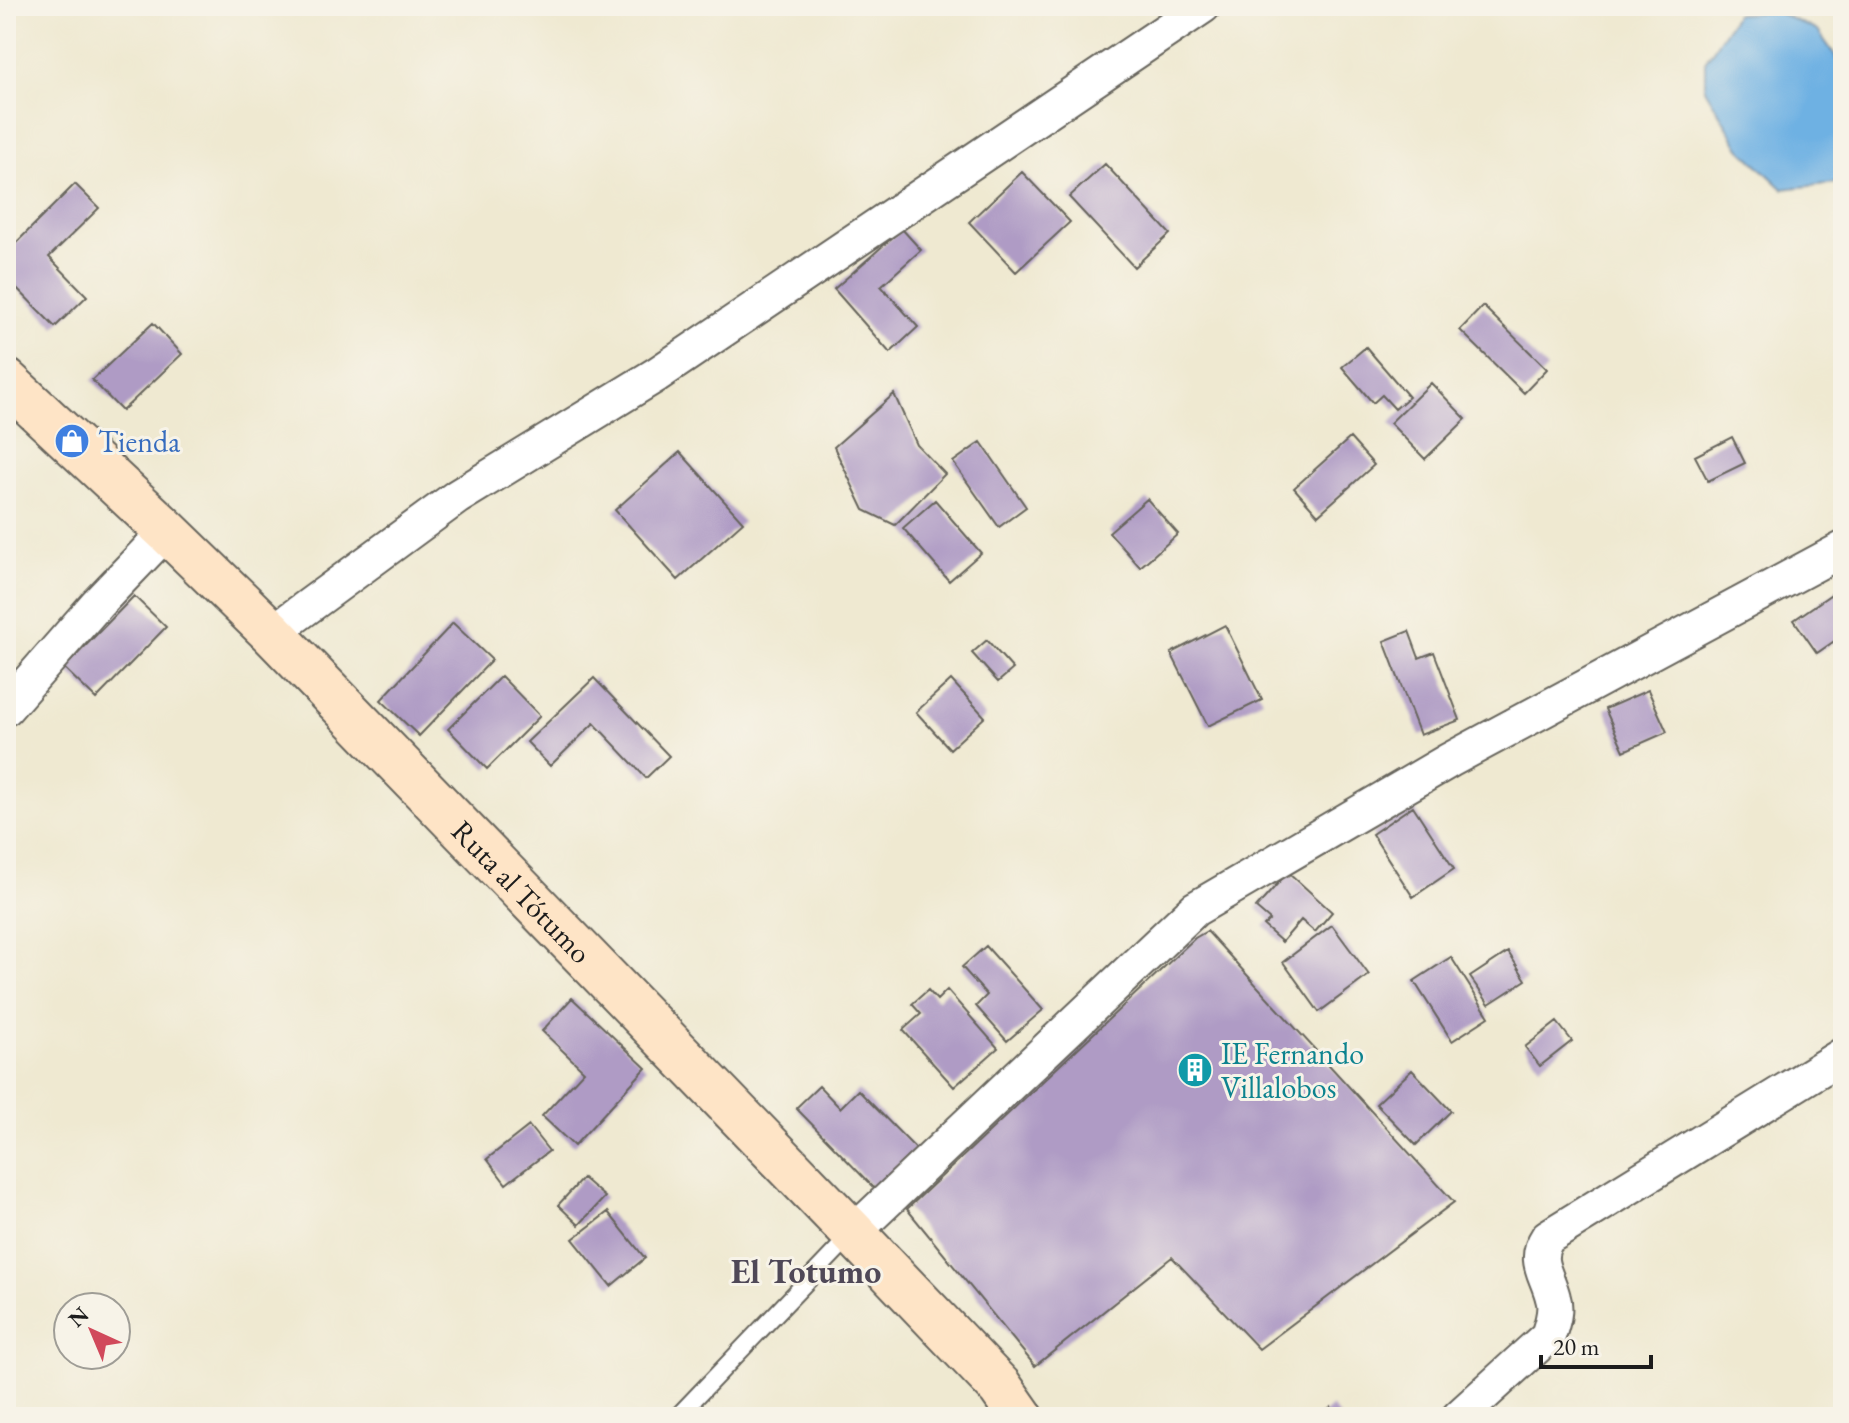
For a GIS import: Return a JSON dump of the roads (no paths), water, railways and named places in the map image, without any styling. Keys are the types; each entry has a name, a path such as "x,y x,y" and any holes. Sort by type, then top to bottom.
{"main road":[{"name":"Ruta al Tótumo","path":"6,381 272,633 853,1233 1000,1387 1021,1417"}],"street":[{"path":"272,633 457,497 656,375 1203,6"},
{"path":"6,708 97,604 167,531"},
{"path":"853,1233 1195,909 1450,760 1843,549"},
{"path":"1459,1417 1548,1336 1554,1319 1554,1300 1542,1267 1540,1249 1548,1237 1843,1055"}],"lane":[{"path":"677,1417 853,1233"}],"water":[{"path":"1777,12 1818,31 1843,67 1843,173 1836,183 1783,189 1740,148 1705,89 1705,62 1736,14"}],"place":[{"name":"Tienda","path":"72,441"},
{"name":"IE Fernando Villalobos","path":"1195,1070"}],"district":[{"name":"El Totumo","path":"806,1271"}]}
